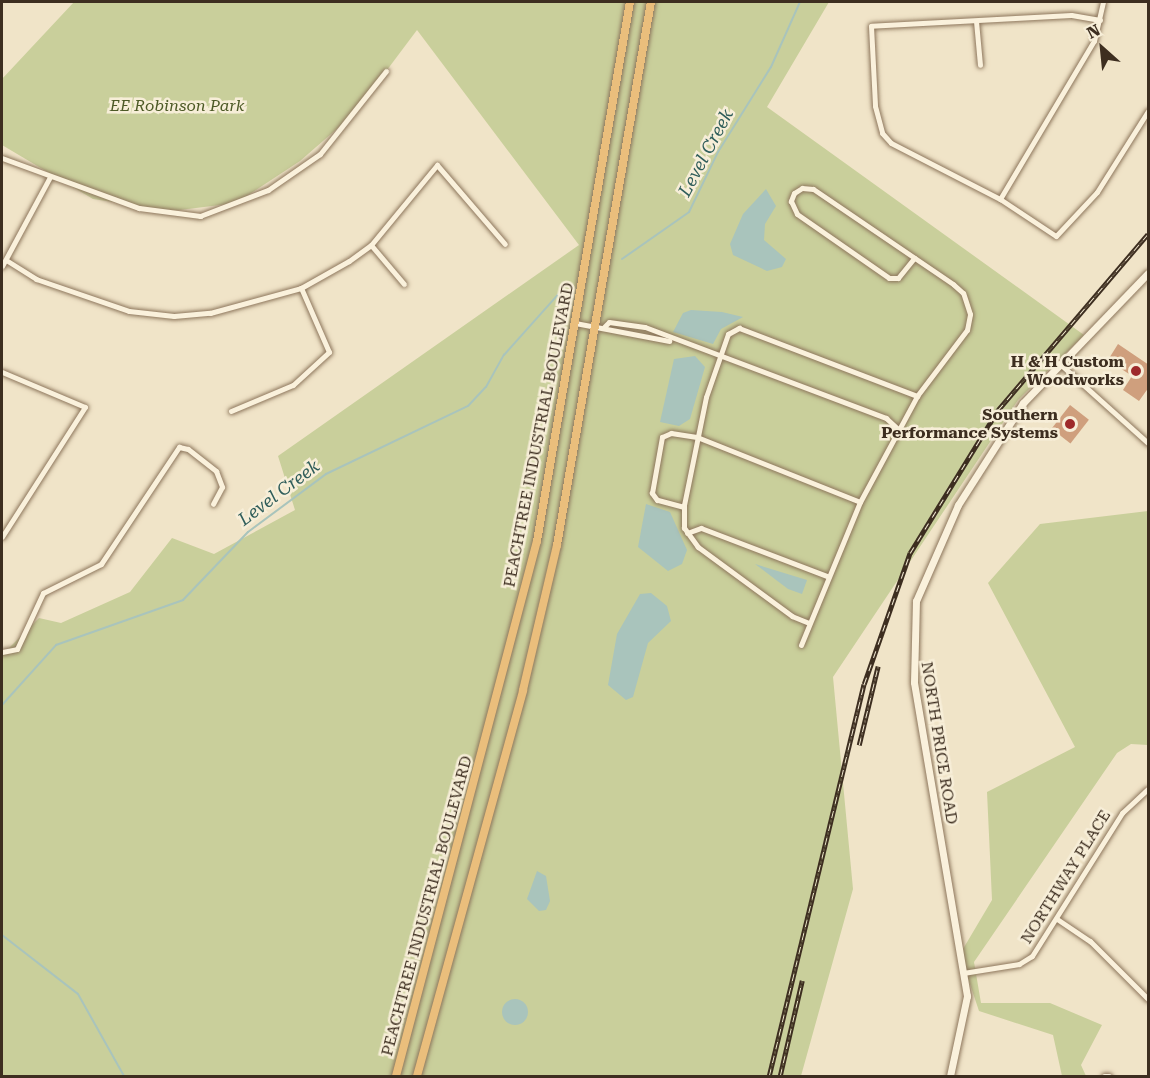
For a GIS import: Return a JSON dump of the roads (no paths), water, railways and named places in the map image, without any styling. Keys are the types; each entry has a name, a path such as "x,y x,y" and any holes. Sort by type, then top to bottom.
{"highway":[{"name":"PEACHTREE INDUSTRIAL BOULEVARD","path":"396,1077 526,585 575,323 630,2"},
{"name":"PEACHTREE INDUSTRIAL BOULEVARD","path":"417,1077 531,656 557,545 599,327 651,2"}],"street":[{"path":"1000,200 1094,41 1103,2"},
{"path":"1100,20 1071,15 871,26 875,106 882,133 891,144 1000,200 1056,236 1097,192 1149,111"},
{"path":"976,21 980,64"},
{"path":"2,158 139,208 200,216 268,190 320,154 386,71"},
{"path":"6,260 36,279 129,311 174,316 210,313 301,288 371,244 437,165 505,244"},
{"path":"2,266 50,177"},
{"path":"801,645 827,576 860,502 917,396 967,330 970,314 963,293 914,258 813,189 802,188 794,193 791,201 797,214 889,278 898,278 914,258"},
{"path":"371,244 404,284"},
{"name":"NORTH PRICE ROAD","path":"950,1077 964,1022 963,973 914,682 916,601 964,495 1023,403 1058,362 1149,273"},
{"path":"231,411 293,385 329,352 301,288"},
{"path":"599,327 609,322 645,327 676,342 886,418 898,429"},
{"path":"575,323 599,327 607,332 676,342"},
{"path":"809,623 792,616 698,547 687,533 684,507 697,437 728,334 739,328 917,396"},
{"path":"1058,362 1149,443"},
{"path":"2,372 85,407 2,537"},
{"path":"684,507 657,500 652,493 662,437 671,433 697,437 860,502"},
{"path":"2,652 17,649 43,593 101,564 179,447 188,448 216,471 222,487 213,504"},
{"path":"687,533 701,528 827,576"},
{"name":"NORTHWAY PLACE","path":"963,973 1019,963 1032,956 1122,813 1148,789"},
{"path":"1057,919 1090,941 1149,999"}],"water":[{"path":"766,189 776,206 765,224 764,240 786,259 782,267 767,271 733,255 730,244 743,214"},
{"path":"691,310 722,312 743,317 721,329 713,344 673,332 683,313"},
{"path":"695,356 705,367 690,419 679,426 660,422 674,359"},
{"path":"646,504 670,512 687,550 682,564 668,571 638,547"},
{"path":"755,564 807,580 802,594 788,589"},
{"path":"651,593 667,606 671,621 648,643 633,697 626,700 608,685 617,634 640,594"},
{"path":"537,871 546,876 550,901 546,910 539,911 527,899"},
{"path":"515,999 524,1003 528,1012 524,1021 515,1025 506,1021 502,1012 506,1003"}],"waterway":[{"name":"Level Creek","path":"622,259 689,212 718,152 771,67 800,2"},
{"name":"Level Creek","path":"2,705 56,645 183,600 248,532 326,474 468,406 486,387 504,355 563,289"},
{"path":"2,935 78,994 124,1076"}],"railway":[{"path":"769,1076 864,684 910,553 998,410 1148,234"},
{"path":"859,745 878,666"},
{"path":"780,1076 802,981"}],"place":[{"name":"H & H Custom Woodworks","path":"1136,371"},
{"name":"Southern Performance Systems","path":"1070,424"}],"park label":[{"name":"EE Robinson Park","path":"177,106"}]}
